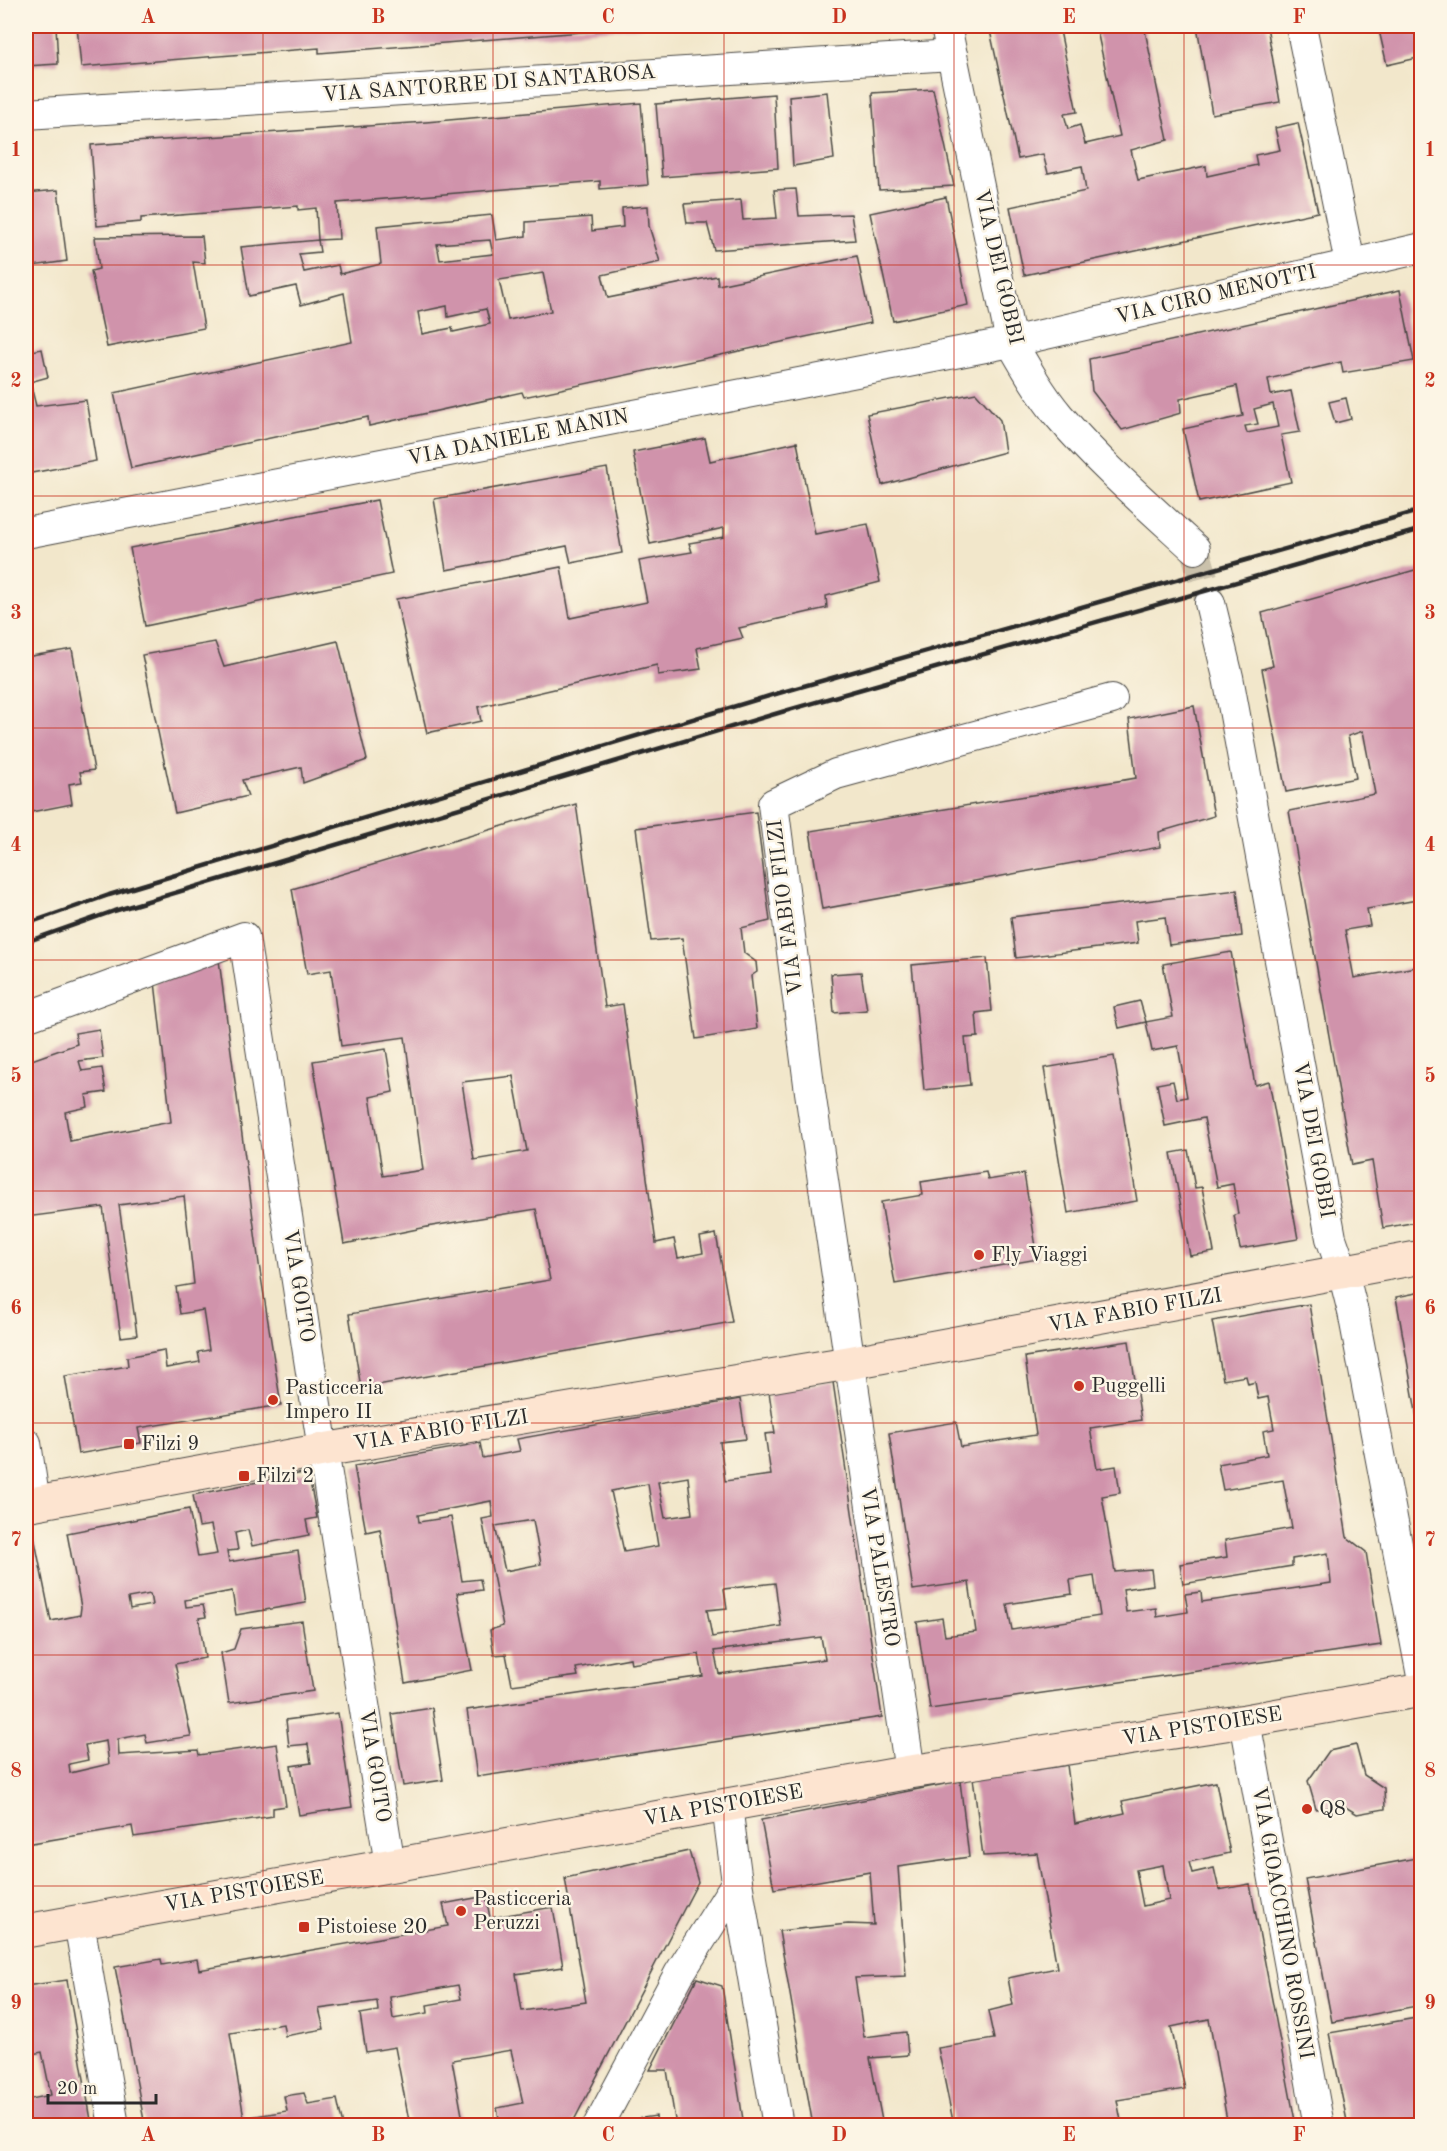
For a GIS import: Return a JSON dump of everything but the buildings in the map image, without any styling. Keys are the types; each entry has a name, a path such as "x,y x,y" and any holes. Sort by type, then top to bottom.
{"street":[{"name":"VIA DEI GOBBI","path":"946,26 1011,342 1034,382 1058,415 1102,463 1195,549"},
{"path":"1301,26 1350,264"},
{"name":"VIA SANTORRE DI SANTAROSA","path":"26,114 952,55"},
{"name":"VIA CIRO MENOTTI","path":"1011,342 1422,248"},
{"name":"VIA DANIELE MANIN","path":"26,533 1011,342"},
{"name":"VIA DEI GOBBI","path":"1210,603 1230,689 1331,1238 1343,1272 1422,1676"},
{"name":"VIA FABIO FILZI","path":"848,1363 773,804 836,774 1112,699"},
{"name":"VIA GOITO","path":"26,1017 244,937 390,1865"},
{"name":"VIA FABIO FILZI","path":"26,1443 30,1504 323,1450 848,1363 1422,1257"},
{"name":"VIA PALESTRO","path":"848,1363 910,1772"},
{"name":"VIA PISTOIESE","path":"26,1931 910,1772 1245,1721 1422,1690"},
{"name":"VIA GIOACCHINO ROSSINI","path":"1245,1721 1319,2126"},
{"path":"727,1806 737,1882 778,2126"},
{"path":"598,2126 679,1974 737,1882"},
{"path":"79,1922 114,2126"}],"tunnel":[{"path":"1195,549 1210,603"}],"railway":[{"path":"26,924 109,895 779,693 1422,510"},
{"path":"26,942 114,911 785,711 1422,529"}],"place":[{"name":"Fly Viaggi","path":"979,1255"},
{"name":"Puggelli","path":"1079,1386"},
{"name":"Pasticceria Impero II","path":"273,1400"},
{"name":"Filzi 9","path":"129,1444"},
{"name":"Filzi 2","path":"244,1476"},
{"name":"Q8","path":"1307,1809"},
{"name":"Pasticceria Peruzzi","path":"461,1911"},
{"name":"Pistoiese 20","path":"304,1927"}]}
